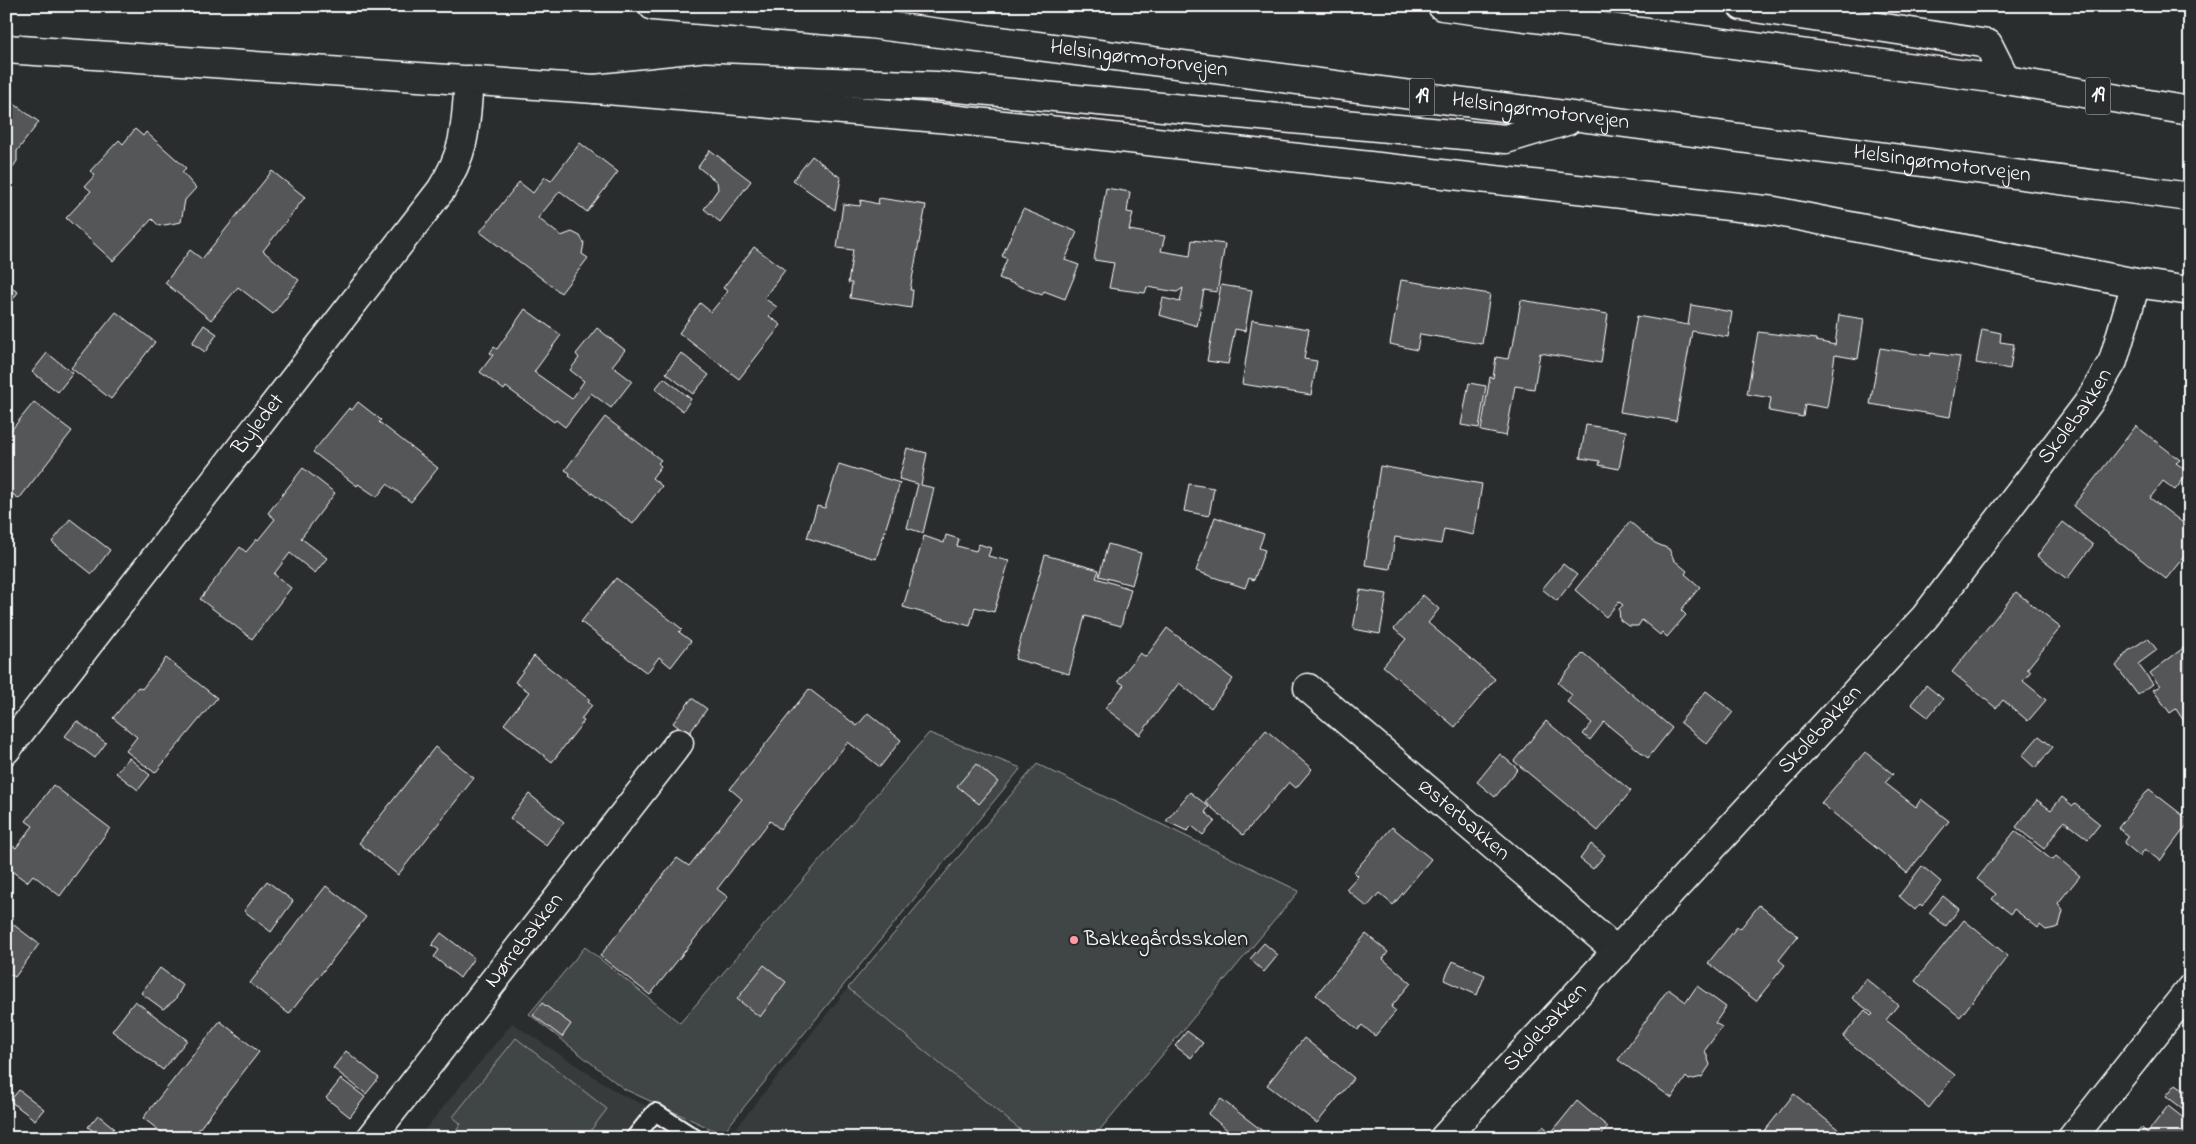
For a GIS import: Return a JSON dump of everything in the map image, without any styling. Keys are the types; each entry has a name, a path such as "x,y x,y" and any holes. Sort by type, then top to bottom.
{"main road":[{"name":"Helsingørmotorvejen","path":"652,6 870,24 2190,197"},
{"name":"19","path":"1442,6 2006,80 2190,111"},
{"path":"1742,6 1988,44 2006,80"},
{"path":"6,50 595,89 950,119 1774,211 2136,283 2190,291"},
{"path":"595,89 706,77 936,86 1506,139 1577,118"},
{"name":"Byledet","path":"6,750 441,190 455,168 464,144 469,80"},
{"name":"Skolebakken","path":"1444,1138 1618,952 1925,617 2089,402 2113,361 2136,283"},
{"name":"Østerbakken","path":"1308,688 1618,952"},
{"name":"Nørrebakken","path":"370,1138 679,743"},
{"path":"2072,1138 2190,990"}],"lane":[{"path":"634,1138 655,1112 695,1138"}],"shaded area":[{"path":"929,733 1021,768 722,1134 624,1089 529,1014 585,947 680,1023"},
{"name":"Bakkegårdsskolen","path":"1037,764 1299,891 1093,1138 728,1138 848,988"},
{"name":"Bakkegårdsskolen","path":"1037,764 1299,891 1093,1138 1030,1138 848,988"},
{"path":"512,1023 620,1094 720,1138 418,1138"},
{"path":"516,1038 607,1109 585,1138 451,1138 461,1124 453,1117"}],"building":[{"path":"6,98 39,122 17,151 17,161 13,167 6,169"},
{"path":"135,129 143,136 146,132 186,168 182,172 196,188 185,200 181,222 159,226 152,219 113,261 66,218 91,191 85,186 95,175 90,171 119,140 123,144"},
{"path":"580,143 618,172 587,212 560,191 538,218 561,236 572,232 580,236 584,243 582,254 588,258 561,293 480,232 519,182 533,193 545,177 551,181"},
{"path":"710,150 751,181 720,222 704,209 718,189 717,182 698,167"},
{"path":"812,156 841,178 835,210 793,180"},
{"path":"272,171 305,197 263,251 299,280 273,314 238,287 211,320 165,283 190,250 202,259"},
{"path":"1106,188 1130,192 1127,212 1133,213 1129,230 1165,236 1161,251 1190,256 1192,240 1225,244 1217,292 1204,290 1197,326 1159,315 1163,298 1180,302 1183,288 1177,292 1147,287 1145,293 1109,288 1114,263 1094,260"},
{"path":"879,198 926,205 910,290 913,290 911,308 850,298 852,283 848,283 853,250 837,248 843,204 860,206 861,200 878,204"},
{"path":"1023,209 1077,232 1065,260 1079,265 1065,299 1044,291 1042,295 999,278 1007,259 1002,256"},
{"path":"754,247 785,270 764,298 777,307 769,316 781,325 739,379 679,333 700,303 711,312 728,291 723,288"},
{"path":"1401,280 1490,294 1482,344 1420,334 1417,350 1390,344"},
{"path":"6,284 18,292 7,308 6,308"},
{"path":"1221,285 1252,290 1245,331 1235,329 1228,364 1207,361"},
{"path":"1521,300 1608,314 1601,363 1540,353 1534,389 1515,386 1506,436 1481,431 1490,377 1493,378 1496,357 1508,359 1511,346 1513,346"},
{"path":"1691,305 1732,312 1728,337 1692,331 1676,421 1620,412 1637,316 1688,325"},
{"path":"525,309 561,335 534,372 572,399 584,381 570,370 579,358 576,354 597,328 625,350 612,366 632,381 611,408 591,393 565,427 556,420 554,422 506,387 504,390 480,372 493,355 490,353 494,347 497,349"},
{"path":"116,312 155,342 111,399 71,368"},
{"path":"1839,315 1864,319 1858,359 1835,355 1827,408 1805,404 1803,417 1769,411 1771,398 1747,394 1758,332 1816,339 1816,341 1835,345"},
{"path":"1252,320 1309,329 1304,359 1317,361 1311,395 1242,384"},
{"path":"204,325 217,334 205,352 192,343"},
{"path":"1982,329 2001,333 2000,342 2014,344 2010,369 1976,363"},
{"path":"1880,348 1930,356 1931,353 1960,357 1950,417 1870,404"},
{"path":"47,353 73,373 58,392 32,372"},
{"path":"681,353 709,375 693,394 666,373"},
{"path":"664,378 691,399 683,411 655,389"},
{"path":"1469,383 1486,386 1479,428 1461,425"},
{"path":"34,402 72,431 19,499 6,489 6,433 8,434"},
{"path":"358,402 381,420 379,422 438,468 411,502 387,484 377,497 358,484 357,486 313,452 349,408 352,410"},
{"path":"605,417 661,460 658,463 661,466 652,478 662,486 633,524 569,476 570,473 565,470"},
{"path":"1586,425 1626,431 1619,469 1599,465 1600,461 1580,458"},
{"path":"2136,426 2180,460 2176,463 2189,472 2175,490 2163,481 2150,498 2190,528 2190,549 2166,579 2073,506"},
{"path":"907,448 927,453 921,485 934,488 923,533 907,528 918,484 899,479"},
{"path":"839,464 900,483 876,559 807,538 817,506 825,508"},
{"path":"1380,466 1482,484 1474,535 1444,529 1441,544 1395,537 1390,569 1365,565"},
{"path":"303,468 335,493 301,538 327,558 315,573 290,553 274,574 291,588 252,639 200,599 240,547 246,552 275,519 268,513"},
{"path":"1189,484 1214,488 1209,516 1184,511"},
{"path":"1215,517 1264,534 1259,548 1265,550 1254,580 1249,578 1245,588 1196,571"},
{"path":"70,519 110,550 92,574 52,542"},
{"path":"1630,522 1655,543 1669,549 1674,560 1687,571 1685,574 1700,587 1681,610 1686,615 1667,637 1662,632 1660,635 1642,620 1638,626 1628,626 1620,620 1619,609 1623,605 1619,602 1606,617 1575,590"},
{"path":"2063,522 2093,545 2067,579 2037,556"},
{"path":"946,535 959,539 957,546 976,551 979,544 991,548 988,556 1009,561 994,612 975,607 970,626 903,607 924,536 944,543"},
{"path":"1108,544 1141,553 1132,585 1099,576"},
{"path":"1045,555 1099,570 1096,578 1131,589 1121,626 1085,616 1069,674 1015,659"},
{"path":"1563,564 1577,575 1557,601 1542,589"},
{"path":"616,578 682,629 679,632 691,641 671,667 659,657 647,673 581,622"},
{"path":"1360,590 1387,594 1380,634 1353,629"},
{"path":"2016,592 2061,627 2027,669 2031,671 2023,681 2046,700 2028,721 2003,700 1996,708 1952,672"},
{"path":"1423,595 1439,609 1428,623 1495,679 1455,727 1383,666 1406,639 1394,629"},
{"path":"1167,628 1233,679 1211,708 1179,683 1140,735 1105,708 1124,685 1118,681 1140,653 1146,657"},
{"path":"2148,638 2157,650 2138,664 2153,684 2138,695 2116,666 2128,651"},
{"path":"2190,643 2189,729 2176,709 2170,713 2153,690 2160,686 2150,673"},
{"path":"1583,653 1672,728 1648,758 1604,722 1590,740 1583,734 1592,723 1567,702 1572,695 1558,683"},
{"path":"534,656 590,700 588,702 592,705 581,719 584,721 552,762 504,724 529,692 515,682"},
{"path":"166,658 217,698 155,773 126,751 137,737 113,718 138,687 142,689"},
{"path":"1926,685 1943,699 1928,717 1911,704"},
{"path":"809,689 857,726 868,713 901,740 880,767 848,742 780,829 770,821 717,889 728,897 650,995 600,956 677,858 689,866 742,799 730,789"},
{"path":"1706,691 1733,712 1707,744 1680,722"},
{"path":"692,698 707,709 688,735 673,723"},
{"path":"77,721 106,743 95,758 65,736"},
{"path":"1546,721 1631,791 1598,831 1514,761"},
{"path":"1266,730 1312,769 1296,788 1289,782 1243,835 1205,802"},
{"path":"2039,736 2053,747 2035,768 2022,756"},
{"path":"435,747 474,778 398,875 359,843"},
{"path":"1865,752 1893,774 1885,783 1916,807 1921,799 1949,821 1907,873 1821,803"},
{"path":"1500,754 1518,769 1495,797 1477,782"},
{"path":"129,758 150,775 138,790 116,773"},
{"path":"976,764 998,782 979,804 957,786"},
{"path":"53,785 110,828 60,896 33,875 27,882 6,867 6,856 13,846 16,848 33,826 26,821"},
{"path":"2149,789 2190,821 2160,861 2145,849 2140,856 2124,843 2129,836 2118,828"},
{"path":"1190,792 1209,807 1205,812 1215,821 1203,835 1192,826 1187,831 1166,821"},
{"path":"529,794 564,822 546,845 510,818"},
{"path":"2062,797 2073,806 2075,804 2100,824 2088,839 2064,821 2044,849 2016,827 2037,800 2051,810"},
{"path":"1392,827 1431,859 1393,905 1379,893 1367,907 1346,889 1358,876 1354,872"},
{"path":"2015,831 2052,860 2056,856 2080,876 2058,903 2063,911 2059,926 2055,928 2046,930 2040,925 2038,928 2014,909 2011,914 1992,899 1996,894 1977,879"},
{"path":"1591,844 1605,855 1593,869 1580,859"},
{"path":"1922,866 1941,882 1922,906 1920,904 1915,910 1899,896"},
{"path":"267,881 293,901 271,932 244,911"},
{"path":"326,886 366,917 289,1014 250,983"},
{"path":"1943,896 1959,909 1946,926 1929,913"},
{"path":"1759,905 1798,936 1779,960 1785,965 1756,1001 1708,963 1737,927 1740,929"},
{"path":"6,919 39,944 15,977 6,972"},
{"path":"1964,920 2008,956 1960,1017 1915,981"},
{"path":"441,933 474,958 460,978 434,957 439,950 432,945"},
{"path":"1366,934 1388,952 1383,959 1411,983 1391,1007 1396,1011 1375,1036 1362,1025 1358,1030 1316,995"},
{"path":"1264,943 1278,955 1264,972 1250,959"},
{"path":"1453,961 1485,975 1477,995 1444,980"},
{"path":"764,965 786,982 760,1017 737,999"},
{"path":"160,968 183,985 175,1000 163,1009 141,993"},
{"path":"1866,979 1898,1005 1886,1020 1955,1075 1929,1108 1843,1037 1865,1010 1871,1016 1873,1014 1852,998"},
{"path":"1697,986 1726,1007 1715,1023 1722,1027 1705,1050 1710,1065 1702,1077 1689,1080 1686,1077 1672,1098 1618,1060 1668,989 1686,1002"},
{"path":"135,1001 187,1040 163,1070 112,1031"},
{"path":"542,1003 571,1024 562,1037 533,1015"},
{"path":"220,1021 259,1052 192,1138 169,1138 143,1118"},
{"path":"1187,1031 1203,1043 1191,1058 1175,1046"},
{"path":"1304,1038 1354,1078 1317,1123 1267,1085"},
{"path":"346,1051 379,1078 366,1094 333,1068"},
{"path":"341,1079 365,1097 350,1117 326,1098"},
{"path":"2176,1084 2190,1094 2190,1114 2166,1096"},
{"path":"19,1090 44,1109 35,1120 10,1101"},
{"path":"1794,1094 1849,1138 1759,1138"},
{"path":"1221,1099 1264,1132 1260,1138 1237,1138 1208,1114"},
{"path":"1577,1101 1608,1127 1599,1138 1533,1138 1543,1126 1551,1133"},
{"path":"2168,1106 2190,1123 2190,1138 2133,1138 2141,1127 2147,1133"},
{"path":"98,1115 114,1128 107,1138 102,1138 88,1127"}],"place":[{"name":"Bakkegårdsskolen","path":"1074,940"}]}
